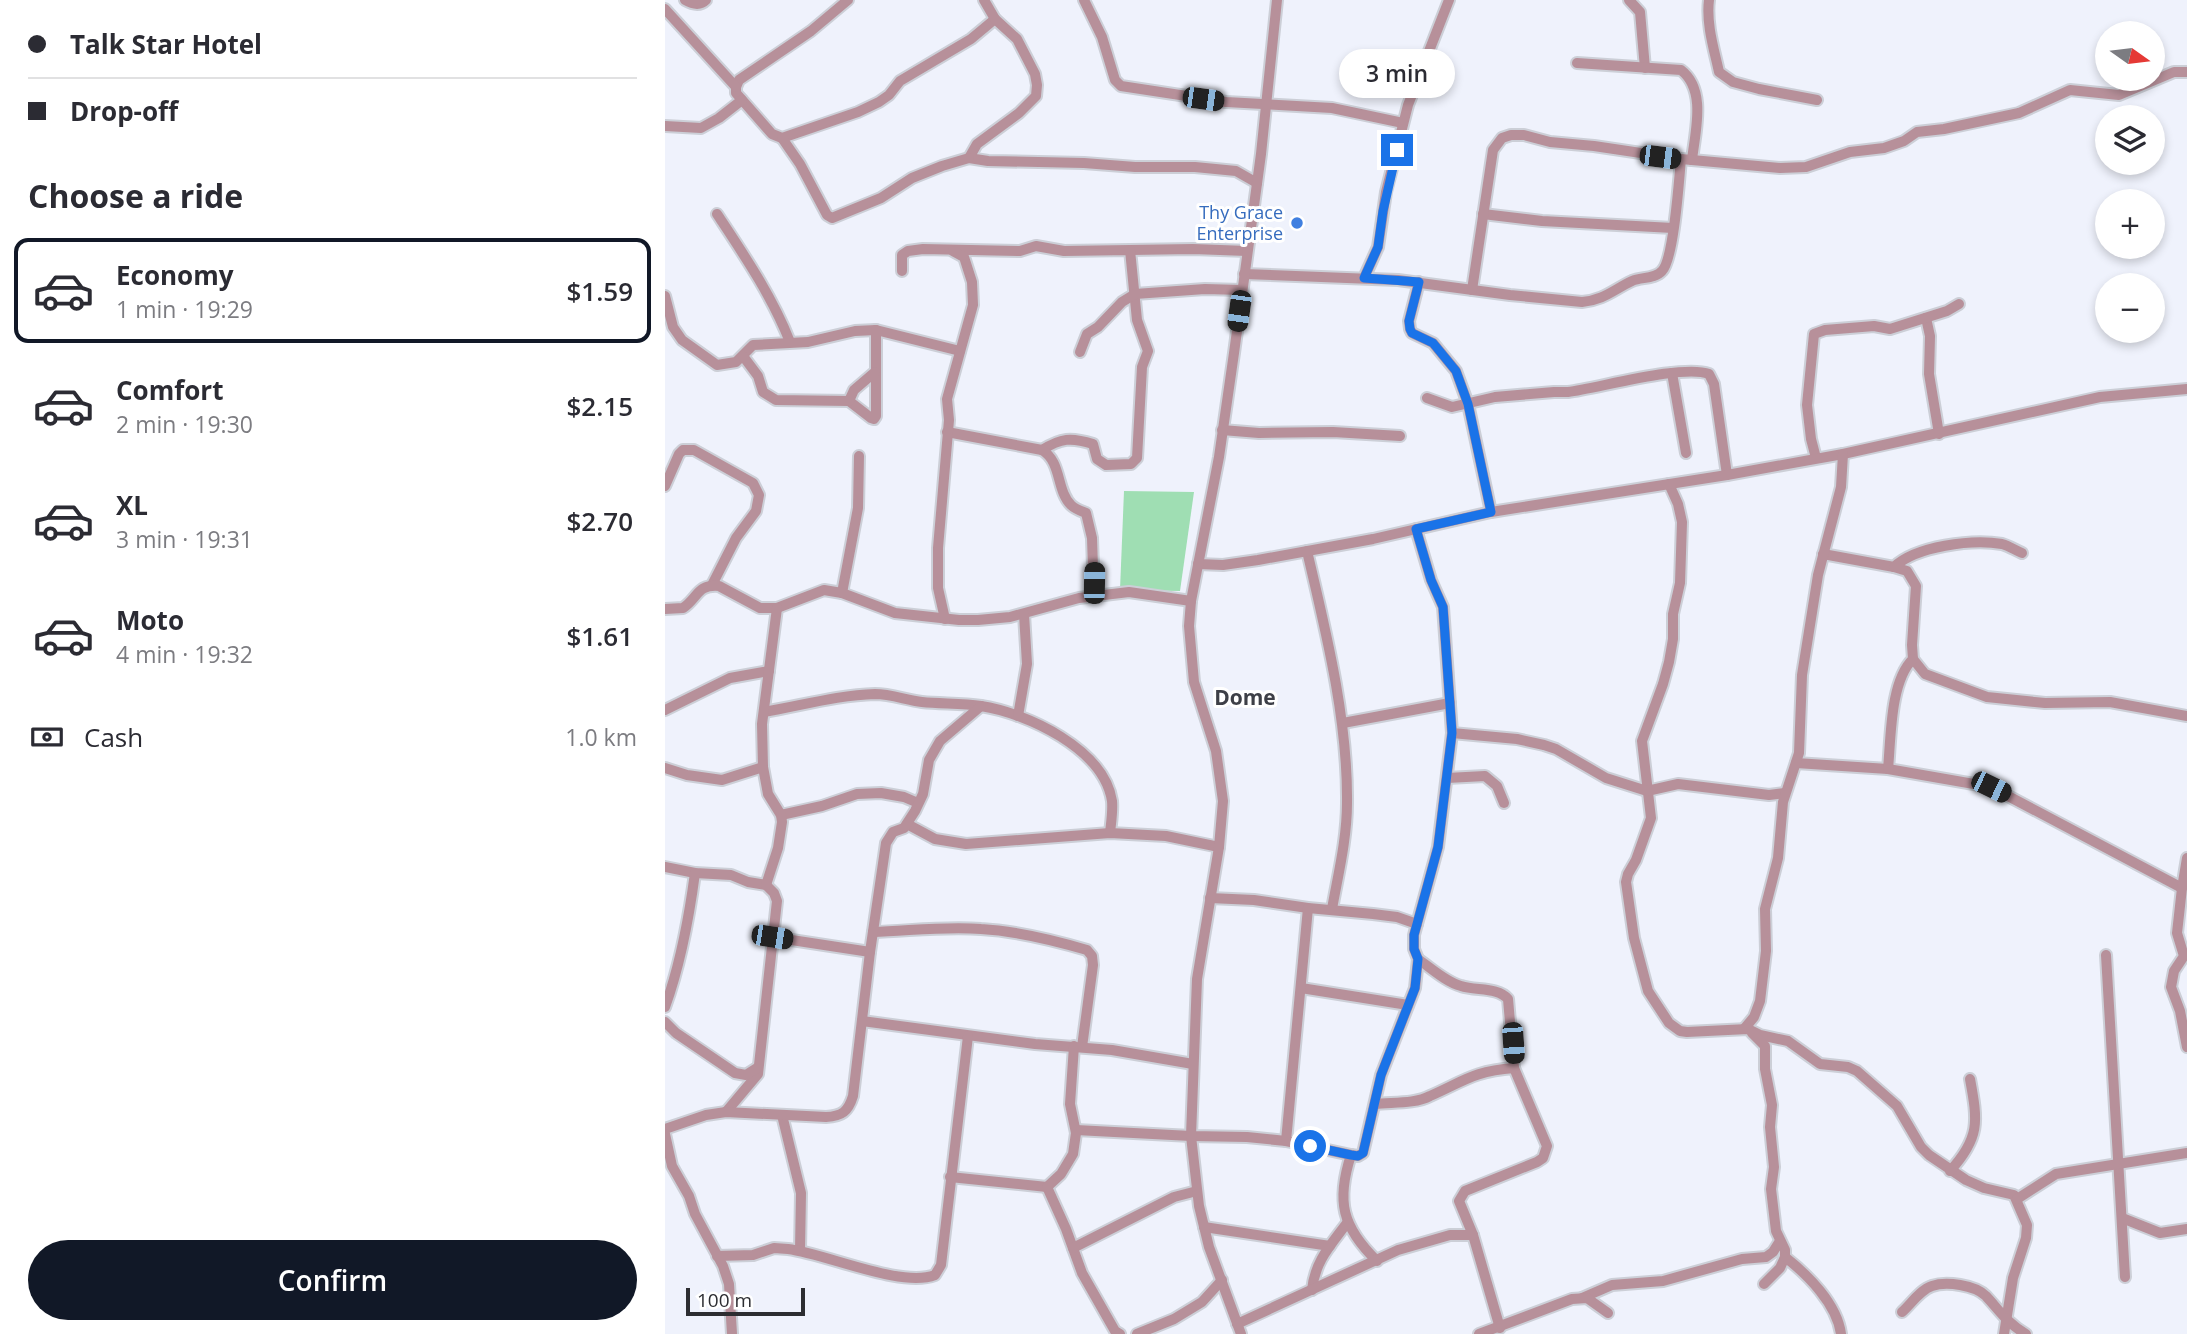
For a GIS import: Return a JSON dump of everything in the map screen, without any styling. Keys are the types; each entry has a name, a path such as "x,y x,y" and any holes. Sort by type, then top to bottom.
{"street":[{"path":"685,0 692,4 706,0"},
{"path":"848,0 811,31 739,80 736,87 736,93 741,100 772,134 782,138 800,164 827,215 832,218 881,198 912,178 969,158 988,161 1236,170 1257,183"},
{"path":"969,158 977,144 1019,113 1036,96 1035,74 1022,48 1012,32 995,19 984,0"},
{"path":"1084,0 1102,37 1115,80 1121,86 1226,102 1332,108 1403,123"},
{"path":"1277,0 1248,251 1222,430 1191,601 1189,626 1192,667 1198,696 1216,751 1223,801 1219,847 1197,979 1191,1136 1197,1191 1209,1247 1239,1329 1312,1290 1398,1251 1450,1235 1473,1235"},
{"path":"1364,278 1378,247 1403,123 1419,72 1449,0"},
{"path":"1629,0 1640,12 1645,68"},
{"path":"1709,0 1712,41 1719,72 1733,82 1817,100"},
{"path":"665,9 736,87"},
{"path":"782,138 858,113 879,103 900,81 971,39 995,19"},
{"path":"1244,274 1419,282 1472,290 1594,301 1628,283 1657,275 1668,261 1697,101 1694,85 1688,75 1681,71 1577,63"},
{"path":"1472,290 1493,150 1502,138 1511,135 1687,160 1780,168 1806,167 1850,152 1884,148 1904,141 1917,132 2019,113 2070,90 2119,95 2174,72 2187,72"},
{"path":"665,126 701,128 719,118 741,100"},
{"path":"717,214 743,250 790,342"},
{"path":"1483,214 1542,221 1672,228"},
{"path":"902,271 902,256 908,251 923,249 1020,251 1036,246 1064,251 1248,251"},
{"path":"945,619 938,588 938,548 947,398 974,293 964,257 950,250"},
{"path":"1042,450 1057,441 1067,439 1093,444 1097,459 1106,465 1128,465 1137,458 1142,367 1148,351 1138,328 1130,250"},
{"path":"1419,282 1409,321 1410,329 1412,333 1433,343 1454,368 1468,404 1491,512"},
{"path":"1080,352 1087,334 1098,327 1122,302 1135,294 1205,289 1242,290"},
{"path":"665,296 673,327 682,340 717,365 736,362 753,345 808,342 855,331 876,330 960,351"},
{"path":"1815,458 1807,405 1814,334 1825,330 1874,326 1890,330 1951,310 1959,304"},
{"path":"1926,318 1930,336 1929,373 1939,433"},
{"path":"743,356 758,376 763,392 776,400 849,401 871,418 876,416 876,330"},
{"path":"849,401 854,390 875,372"},
{"path":"1427,398 1446,406 1468,404 1495,397 1573,392 1603,384 1672,373 1703,372 1712,378 1727,475"},
{"path":"1672,373 1686,453"},
{"path":"1198,564 1223,565 1307,551 1491,512 1843,454 2100,397 2187,389"},
{"path":"1222,430 1400,436"},
{"path":"947,432 1042,450 1051,456 1067,499 1072,506 1086,513 1092,538 1094,597"},
{"path":"665,486 680,454 688,449 753,483 757,490 759,495 756,511 736,538 712,585"},
{"path":"1746,1029 1760,1001 1766,951 1765,909 1778,858 1785,793 1797,763 1802,675 1823,554 1841,487 1843,454"},
{"path":"842,593 858,508 859,456"},
{"path":"1669,484 1678,504 1682,523 1681,571 1673,614 1669,662 1642,741 1651,818 1626,882 1634,938 1648,991 1669,1023 1679,1031 1746,1029 1788,1041 1820,1065 1848,1067 1857,1071 1896,1106 1921,1147 1950,1171 1985,1188 2011,1193 2017,1199 2027,1224 2026,1238 2013,1278 2004,1334"},
{"path":"1076,1130 1247,1136 1351,1155 1358,1156 1363,1153 1381,1075 1415,988 1418,959 1414,949 1414,935 1438,847 1452,733 1443,607 1431,580 1416,529"},
{"path":"1894,567 1908,557 1930,550 1979,542 2001,544 2022,554"},
{"path":"1307,551 1343,723 1346,822 1332,909"},
{"path":"1823,554 1907,571 1916,586 1913,659 1925,674 1987,697 2045,703 2110,702 2169,715 2187,716"},
{"path":"665,609 683,608 699,591 712,585 719,586 760,608 777,608 824,590 842,593 895,613 945,619 978,620 1024,614 1079,598 1141,592 1168,599 1191,601"},
{"path":"766,886 778,848 782,815 768,794 763,768 762,724 777,608"},
{"path":"1018,716 1027,664 1024,614"},
{"path":"1888,769 1892,723 1902,675 1913,659"},
{"path":"665,710 730,678 769,671"},
{"path":"764,712 875,694 917,701 981,706 1018,716 1069,742 1083,751 1091,761 1108,785 1112,802 1110,833"},
{"path":"1343,723 1450,703"},
{"path":"732,1334 729,1284 689,1196 672,1166 665,1132 706,1115 726,1112 840,1116 846,1111 853,1097 885,843 889,836 907,824 918,803 934,750 952,729 981,706"},
{"path":"1452,733 1517,739 1543,745 1563,752 1606,778 1647,791 1678,784 1769,795 1785,793"},
{"path":"1797,763 1888,769 1991,787 2182,888"},
{"path":"665,768 687,775 722,780 763,768"},
{"path":"1447,778 1485,776 1497,786 1504,803"},
{"path":"782,815 822,806 857,794 881,793 904,797 918,803"},
{"path":"907,824 935,839 966,844 1110,833 1166,836 1219,847"},
{"path":"2187,858 2177,933 2185,949 2184,956 2174,971 2171,987 2180,1010 2187,1047"},
{"path":"665,867 731,876 766,886 775,893 777,901 758,1074 726,1112"},
{"path":"665,1007 676,976 695,873"},
{"path":"1210,898 1397,917 1417,924"},
{"path":"1286,1141 1308,908"},
{"path":"873,932 939,928 982,929 1028,936 1087,950 1092,956 1093,965 1070,1104 1076,1130 1072,1158 1061,1174 1047,1187 950,1177"},
{"path":"772,937 870,952"},
{"path":"2106,955 2125,1277"},
{"path":"1418,959 1456,985 1501,992 1505,995 1510,1007 1514,1068 1547,1146 1547,1152 1537,1162 1465,1191 1459,1201 1473,1235 1500,1328"},
{"path":"1301,988 1408,1005"},
{"path":"862,1021 1035,1044 1112,1050 1193,1064"},
{"path":"665,1022 676,1033 735,1073 746,1075 757,1068"},
{"path":"1746,1029 1765,1046 1765,1069 1772,1105 1770,1127 1774,1167 1771,1189 1776,1231 1786,1257 1823,1296 1840,1323 1841,1334"},
{"path":"717,1256 753,1255 774,1248 800,1250 895,1276 935,1275 941,1265 968,1036"},
{"path":"1375,1104 1429,1097 1471,1075 1493,1069 1514,1068"},
{"path":"1950,1171 1969,1149 1975,1130 1971,1079"},
{"path":"782,1115 801,1193 800,1250"},
{"path":"2017,1199 2056,1174 2187,1153"},
{"path":"1351,1155 1343,1179 1347,1223 1362,1247 1377,1261"},
{"path":"1047,1187 1082,1273 1115,1331 1120,1334"},
{"path":"1073,1248 1174,1197 1197,1191"},
{"path":"2122,1218 2160,1233 2187,1229"},
{"path":"1312,1290 1313,1276 1319,1259 1347,1223"},
{"path":"1205,1227 1330,1246"},
{"path":"1582,1298 1612,1285 1663,1281 1742,1259 1766,1257 1780,1241"},
{"path":"1764,1284 1780,1268 1786,1257"},
{"path":"1137,1334 1174,1319 1202,1301 1222,1280"},
{"path":"1902,1312 1931,1286 1956,1285 1979,1291 2007,1321 2026,1334"},
{"path":"1479,1334 1572,1299 1593,1300 1608,1313"}],"green space":[{"path":"1124,491 1194,492 1180,591 1120,590"}],"place":[{"name":"Thy Grace Enterprise","path":"1297,223"}],"district":[{"name":"Dome","path":"1245,698"}],"route":[{"path":"1310,1146 1358,1156 1363,1153 1381,1075 1415,988 1418,959 1414,949 1414,935 1438,847 1452,733 1443,607 1431,580 1416,529 1491,512 1468,404 1456,371 1433,343 1412,333 1410,329 1409,321 1419,282 1364,278 1376,256 1397,150"}]}
